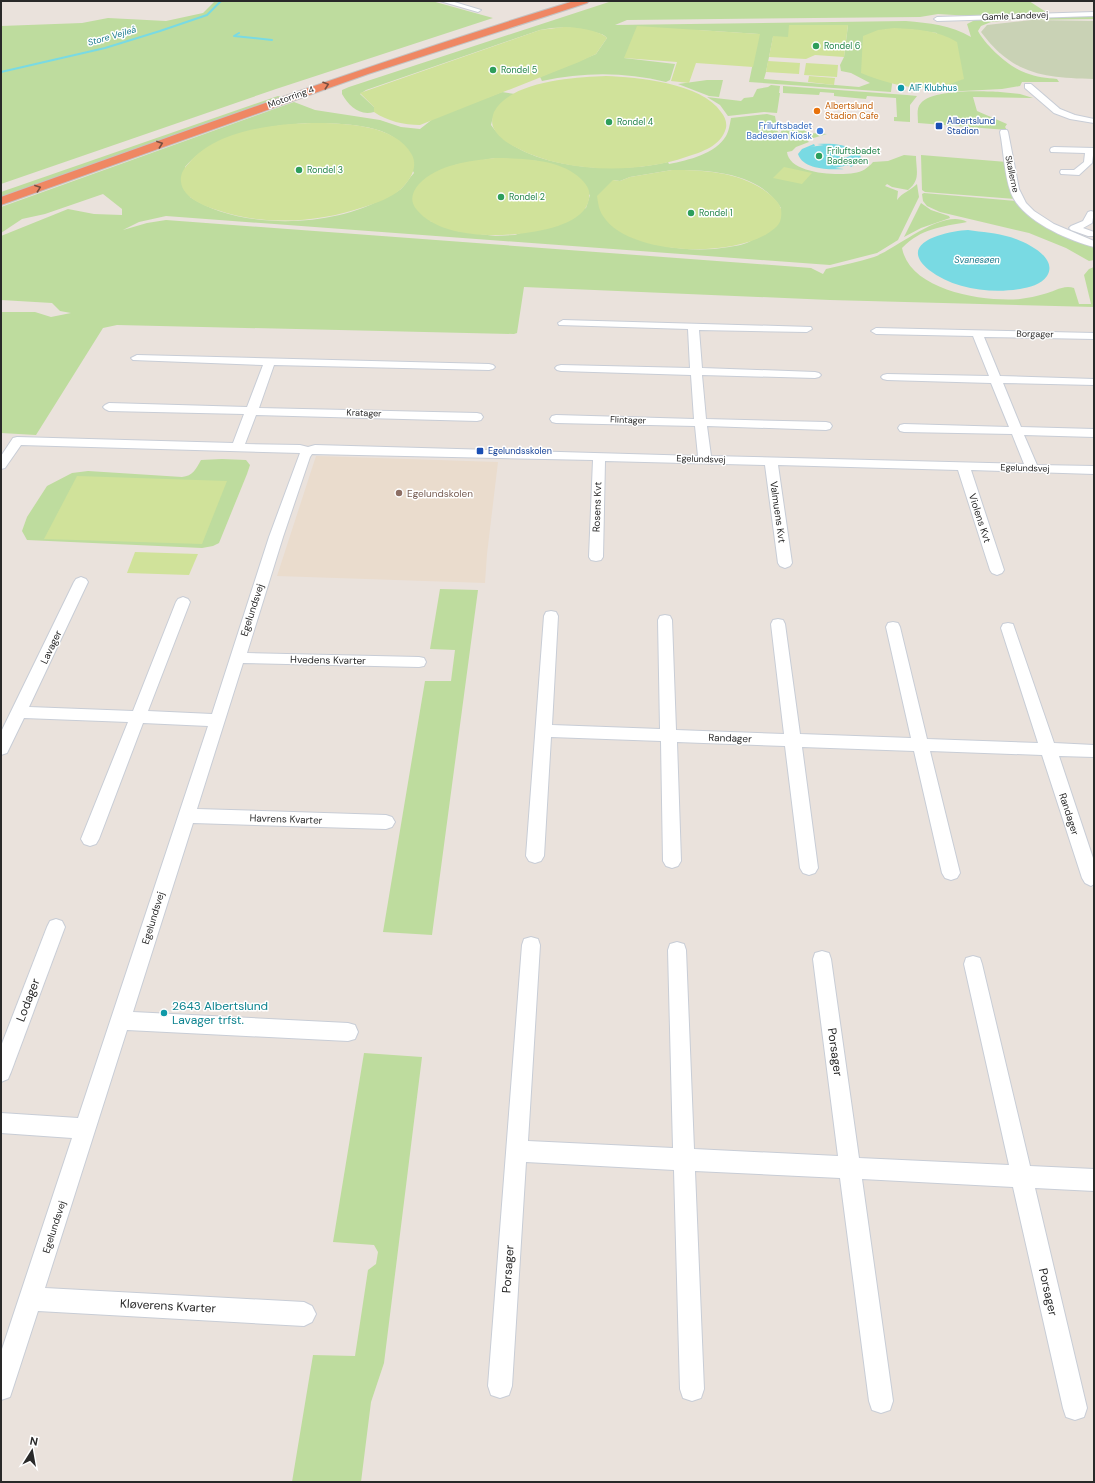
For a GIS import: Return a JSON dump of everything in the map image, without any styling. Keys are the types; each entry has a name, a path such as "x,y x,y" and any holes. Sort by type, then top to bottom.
{"highway":[{"name":"Motorring 4","path":"98,154 364,64 561,1"},
{"name":"Motorring 4","path":"1,201 321,87 525,19 584,1"},
{"path":"525,19 593,1"}],"street":[{"path":"443,1 478,10"},
{"name":"Gamle Landevej","path":"937,19 955,16 976,18 1094,14"},
{"path":"1030,90 1057,111 1073,117 1094,121"},
{"name":"Skallerne","path":"1004,132 1014,188 1019,200 1031,213 1048,225 1070,236 1094,244"},
{"path":"1054,150 1092,151 1088,163 1076,173 1064,172"},
{"path":"1091,214 1087,223 1074,228 1094,235"},
{"path":"563,323 807,329"},
{"path":"693,326 700,422 705,460"},
{"name":"Borgager","path":"876,331 1094,336"},
{"path":"977,333 1032,468"},
{"path":"138,358 489,367"},
{"path":"238,447 270,361"},
{"path":"561,368 815,375"},
{"path":"887,377 1094,382"},
{"name":"Kratager","path":"109,407 477,417"},
{"name":"Flintager","path":"556,418 826,426"},
{"path":"904,428 1094,433"},
{"name":"Egelundsvej","path":"1,465 17,441 300,449 308,451 314,449 1094,470"},
{"name":"Egelundsvej","path":"1,1388 86,1129 264,574 304,456 308,451"},
{"name":"Rosens Kvt","path":"596,557 599,456"},
{"name":"Valmuens Kvt","path":"771,461 785,563"},
{"name":"Violens Kvt","path":"963,466 997,570"},
{"name":"Lavager","path":"1,749 81,582"},
{"path":"90,839 140,716 183,602"},
{"path":"535,856 550,616"},
{"path":"665,620 672,861"},
{"path":"778,624 809,868"},
{"path":"893,626 951,873"},
{"name":"Randager","path":"1008,628 1090,878"},
{"name":"Hvedens Kvarter","path":"237,658 419,662"},
{"path":"20,712 218,720"},
{"name":"Randager","path":"543,731 1094,751"},
{"name":"Havrens Kvarter","path":"187,816 386,822"},
{"name":"Lodager","path":"1,1072 56,928"},
{"name":"Porsager","path":"500,1386 531,945"},
{"path":"677,950 692,1388"},
{"name":"Porsager","path":"822,959 881,1401"},
{"name":"Porsager","path":"973,964 1074,1408"},
{"path":"120,1021 348,1032"},
{"path":"1,1123 86,1129"},
{"path":"516,1151 1094,1180"},
{"name":"Kløverens Kvarter","path":"31,1299 304,1314"}],"shaded area":[{"name":"Egelundskolen","path":"316,456 498,462 485,583 277,576"}],"green space":[{"path":"215,1 432,1 493,18 276,89 1,184 1,26 82,23 108,18 166,21 203,13"},
{"path":"612,1 1029,1 1046,12 971,16 938,14 920,17 627,20 615,25 906,21 948,27 971,37 967,24 977,19 1094,16 1094,19 1010,20 991,22 981,26 978,31 982,37 992,50 1006,61 1026,73 1057,79 1059,82 1022,82 1020,86 1002,89 943,92 934,87 941,87 937,33 907,29 885,29 892,84 891,92 749,82 759,34 697,30 624,58 675,64 670,80 666,82 635,76 604,74 573,76 542,81 540,77 596,54 607,38 601,34 573,28 540,30 366,90 360,94 374,107 374,112 364,113 351,106 342,94 342,90","holes":["848,25 844,57 840,65 841,71 851,73 870,83 859,87 764,79 773,37 788,37"]},
{"path":"1032,20 1094,21 1094,79 1045,75 1018,66 993,46 981,32 987,25"},
{"name":"Rondel 6","path":"789,25 848,25 844,57 815,55 806,59 769,57 773,36 788,37"},
{"path":"637,26 760,34 753,67 696,63 689,83 671,81 677,62 624,58"},
{"name":"Rondel 5","path":"564,27 593,31 604,35 607,38 596,54 579,62 420,125 396,122 384,118 374,112 374,107 360,93 540,30"},
{"path":"894,28 934,33 957,42 964,79 943,86 920,88 890,83 861,73 863,36 878,30"},
{"path":"768,61 800,63 799,74 766,72"},
{"path":"806,63 838,65 837,77 804,75"},
{"name":"Rondel 4","path":"606,76 651,80 684,88 699,94 712,102 724,116 726,128 724,134 715,144 710,147 692,155 667,163 623,168 601,168 556,162 536,156 508,143 501,138 492,125 494,112 502,102 514,93 528,87 544,83"},
{"path":"809,76 835,78 834,85 808,82"},
{"path":"707,80 723,80 719,97 709,96 678,84"},
{"path":"771,85 780,86 777,113 764,112 728,116 720,105 707,97 741,101 744,98 753,97 757,89"},
{"path":"783,86 917,96 910,105 910,122 894,121 894,117 897,117 896,98 867,96 866,99 834,96 834,93 820,92 819,95 783,93"},
{"path":"502,92 515,94 499,106 496,110 491,125 506,140 525,152 548,160 599,168 624,168 648,166 668,162 669,164 701,155 715,147 726,136 731,118 767,114 775,116 778,133 781,132 782,127 798,127 809,133 827,134 807,140 809,142 787,152 790,159 796,165 815,172 837,174 854,173 860,172 873,162 888,161 904,155 916,156 916,179 908,190 892,187 887,184 885,186 898,191 897,200 917,184 919,197 898,240 877,253 830,265 166,216 139,222 123,230 147,223 166,220 811,268 823,274 826,269 856,262 884,253 920,231 945,220 957,219 967,222 940,227 924,232 909,241 902,248 908,263 919,275 933,284 950,291 969,296 988,298 1029,298 1070,287 1074,288 1079,304 1091,304 1084,275 1089,269 1094,267 1094,307 830,300 524,287 517,333 514,334 117,325 103,328 36,435 1,433 1,312 35,312 51,317 71,313 60,311 52,303 1,300 1,236 68,209 94,214 122,215 122,209 103,194 45,214 22,219 1,233 1,207 294,102 315,110 380,120 401,127 420,129 434,118","holes":["333,123 357,126 380,131 389,135 397,140 402,146 414,173 404,186 391,195 363,208 339,215 313,220 260,220 234,215 211,208 190,197 185,167 197,155 227,138 244,133 279,126","495,158 538,161 590,195 586,208 515,235 495,236 457,231 430,221 429,177 455,165","672,170 702,171 732,176 747,180 760,187 772,196 781,208 756,237 744,244 716,249 690,249 665,246 627,235 613,180 620,181 630,177"]},
{"path":"959,92 1000,92 1020,94 1033,98 973,97 977,111 1007,124 1005,127 1007,130 918,123 918,107 927,98 936,95"},
{"path":"278,96 282,97 1,198 1,192"},
{"name":"Rondel 3","path":"312,123 368,127 382,131 394,137 404,145 414,159 414,168 410,177 405,185 397,192 388,198 373,204 328,216 290,220 253,219 217,210 190,197 183,188 181,176 183,171 200,152 214,143 230,136 263,127"},
{"path":"921,155 1007,162 1015,199 925,192 922,190"},
{"name":"Rondel 2","path":"495,158 517,158 541,161 563,167 573,172 588,187 589,199 586,207 576,218 558,226 524,233 484,235 464,233 445,228 429,221 415,207 412,200 413,193 419,184 435,172 455,165"},
{"path":"784,167 812,173 802,184 773,178"},
{"name":"Rondel 1","path":"672,170 710,172 734,176 757,186 774,198 780,206 780,222 775,228 759,238 737,245 712,249 686,249 660,246 636,240 616,230 603,216 597,196 613,180 620,181 630,177"},
{"path":"922,194 1016,201 1030,216 1094,247 1094,260 1089,261 1066,248 1029,233 940,212 927,206 923,201"},
{"path":"921,203 931,210 949,216 950,218 921,228 904,237"},
{"path":"201,460 246,460 250,465 219,543 213,546 202,548 27,540 22,531 27,517 47,486 72,473 88,471 182,477 192,474"},
{"path":"77,476 227,481 202,544 44,539"},
{"path":"135,552 198,554 189,575 127,573"},
{"path":"440,589 478,590 432,935 383,932 425,681 451,681 455,650 430,649"},
{"path":"364,1053 422,1057 384,1363 371,1402 361,1482 292,1482 313,1355 355,1356 368,1270 376,1264 378,1252 374,1245 333,1242"}],"water":[{"name":"Friluftsbadet Badesøen","path":"814,144 815,146 810,147 824,145 817,144 837,144 848,147 857,151 838,151 836,154 845,157 850,156 851,153 858,152 861,157 861,161 851,167 849,165 835,168 844,169 825,169 811,166 805,163 798,154 802,149"},
{"name":"Svanesøen","path":"968,230 1005,236 1031,246 1044,256 1048,262 1049,269 1047,276 1038,284 1023,288 997,291 985,290 961,286 949,282 929,270 920,260 918,252 921,245 928,240 949,233"}],"waterway":[{"name":"Store Vejleå","path":"1,72 105,48 160,31 207,15 221,1"},
{"path":"239,33 234,36 272,40"}],"place":[{"name":"Rondel 6","path":"816,46"},
{"name":"Rondel 5","path":"493,70"},
{"name":"AIF Klubhus","path":"901,88"},
{"name":"Albertslund Stadion Cafe","path":"817,111"},
{"name":"Rondel 4","path":"609,122"},
{"name":"Albertslund Stadion","path":"939,126"},
{"name":"Friluftsbadet Badesøen Kiosk","path":"820,131"},
{"name":"Friluftsbadet Badesøen","path":"819,156"},
{"name":"Rondel 3","path":"299,170"},
{"name":"Rondel 2","path":"501,197"},
{"name":"Rondel 1","path":"691,213"},
{"name":"Egelundsskolen","path":"480,451"},
{"name":"Egelundskolen","path":"399,493"},
{"name":"2643 Albertslund Lavager trfst.","path":"164,1013"}]}
